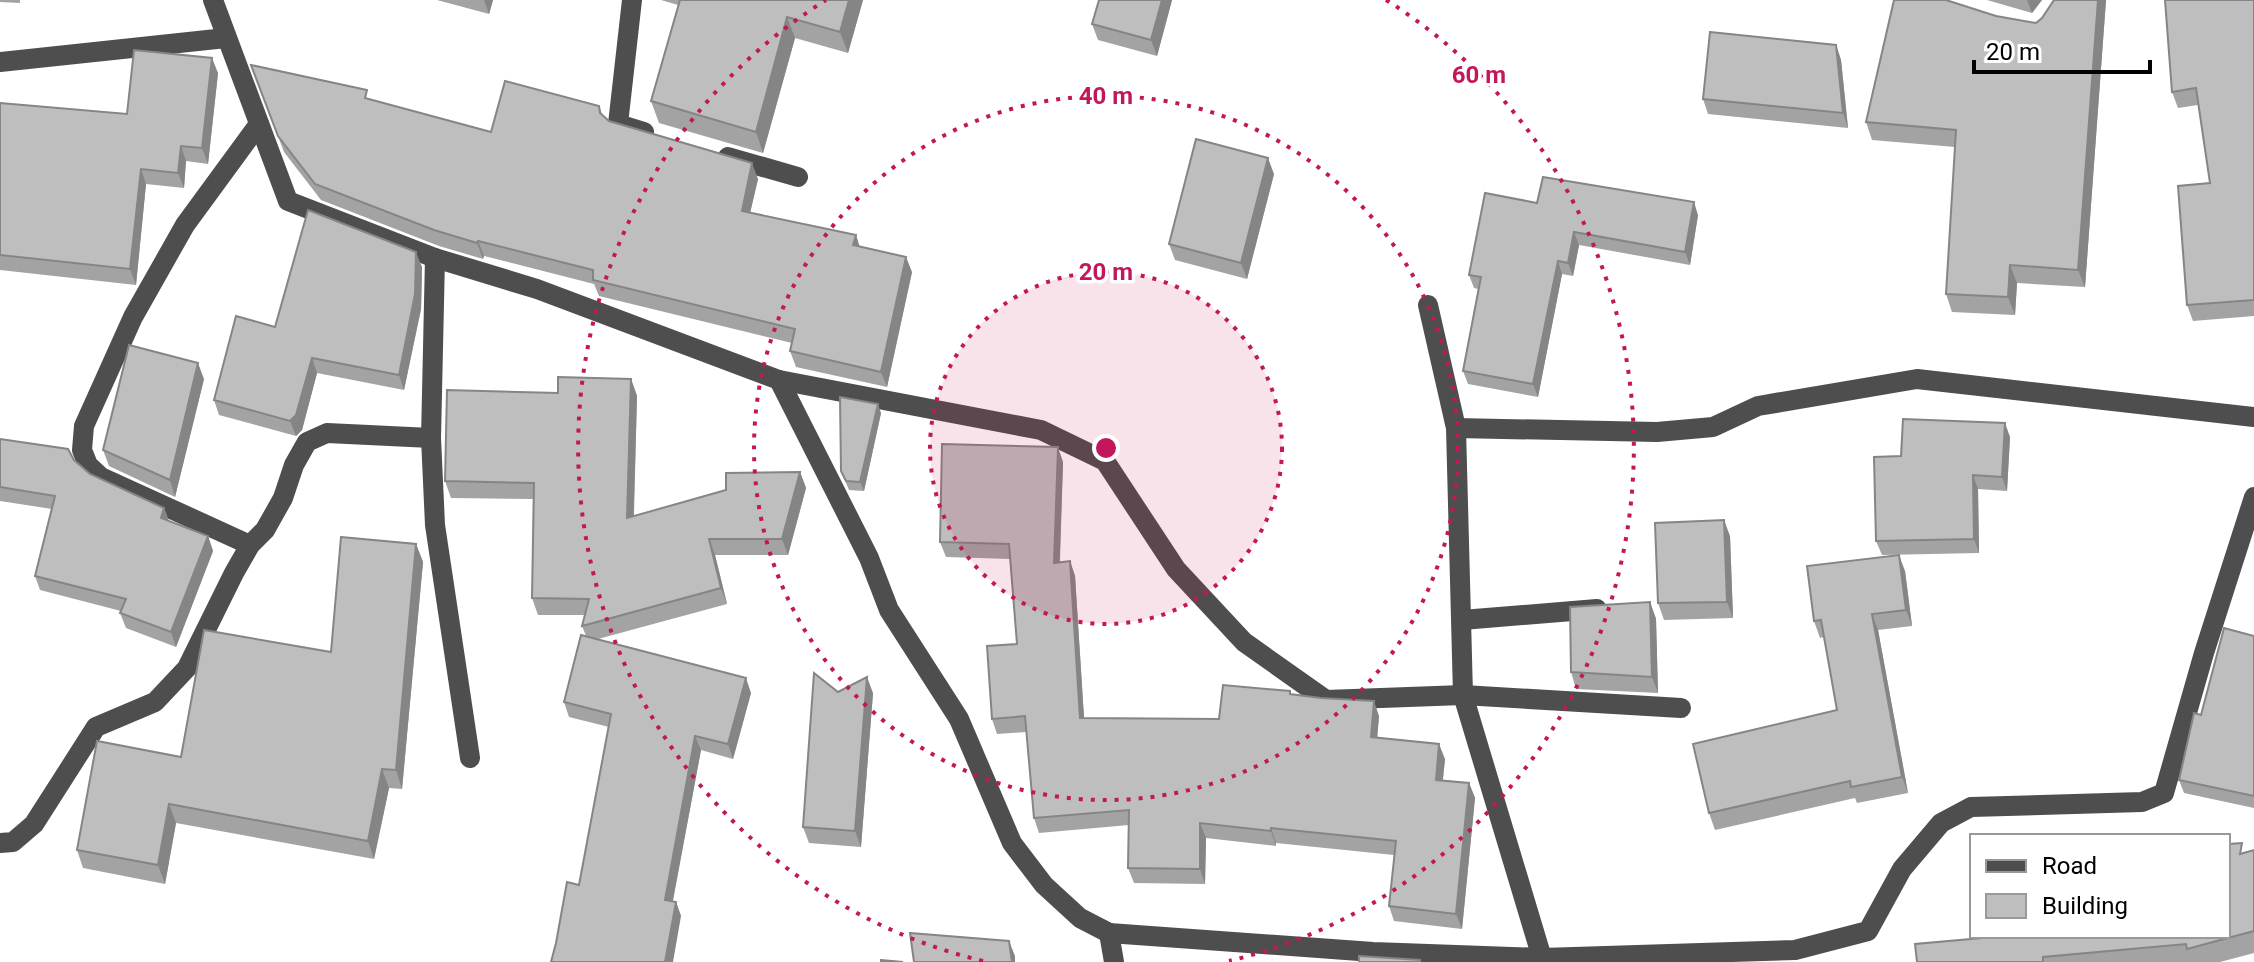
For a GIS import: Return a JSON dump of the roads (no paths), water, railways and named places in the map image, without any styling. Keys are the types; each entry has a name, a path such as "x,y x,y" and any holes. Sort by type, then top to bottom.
{"street":[{"path":"213,0 288,201 435,258 537,289 779,380 1041,430 1105,461 1176,569 1205,601 1244,642 1326,700 1463,695 1681,708"},
{"path":"632,0 618,124 663,137"},
{"path":"0,62 226,38"},
{"path":"250,545 101,477 88,465 82,450 84,426 133,317 185,225 259,124"},
{"path":"708,151 798,177"},
{"path":"435,258 431,438 435,525 470,758"},
{"path":"1428,305 1456,428 1463,695 1542,960"},
{"path":"1456,428 1657,432 1713,427 1758,406 1917,379 2254,417"},
{"path":"779,380 869,558 889,610 959,719 1012,843 1044,885 1080,918 1109,933 1373,952 1542,960 1795,950 1868,931 1902,869 1941,823 1971,807 2142,802 2164,793 2204,653 2254,497"},
{"path":"0,843 13,842 34,824 96,727 155,702 187,668 250,545 265,530 283,498 294,465 307,442 327,433 431,438"},
{"path":"1462,620 1616,607"},
{"path":"1109,933 1114,962"}]}
